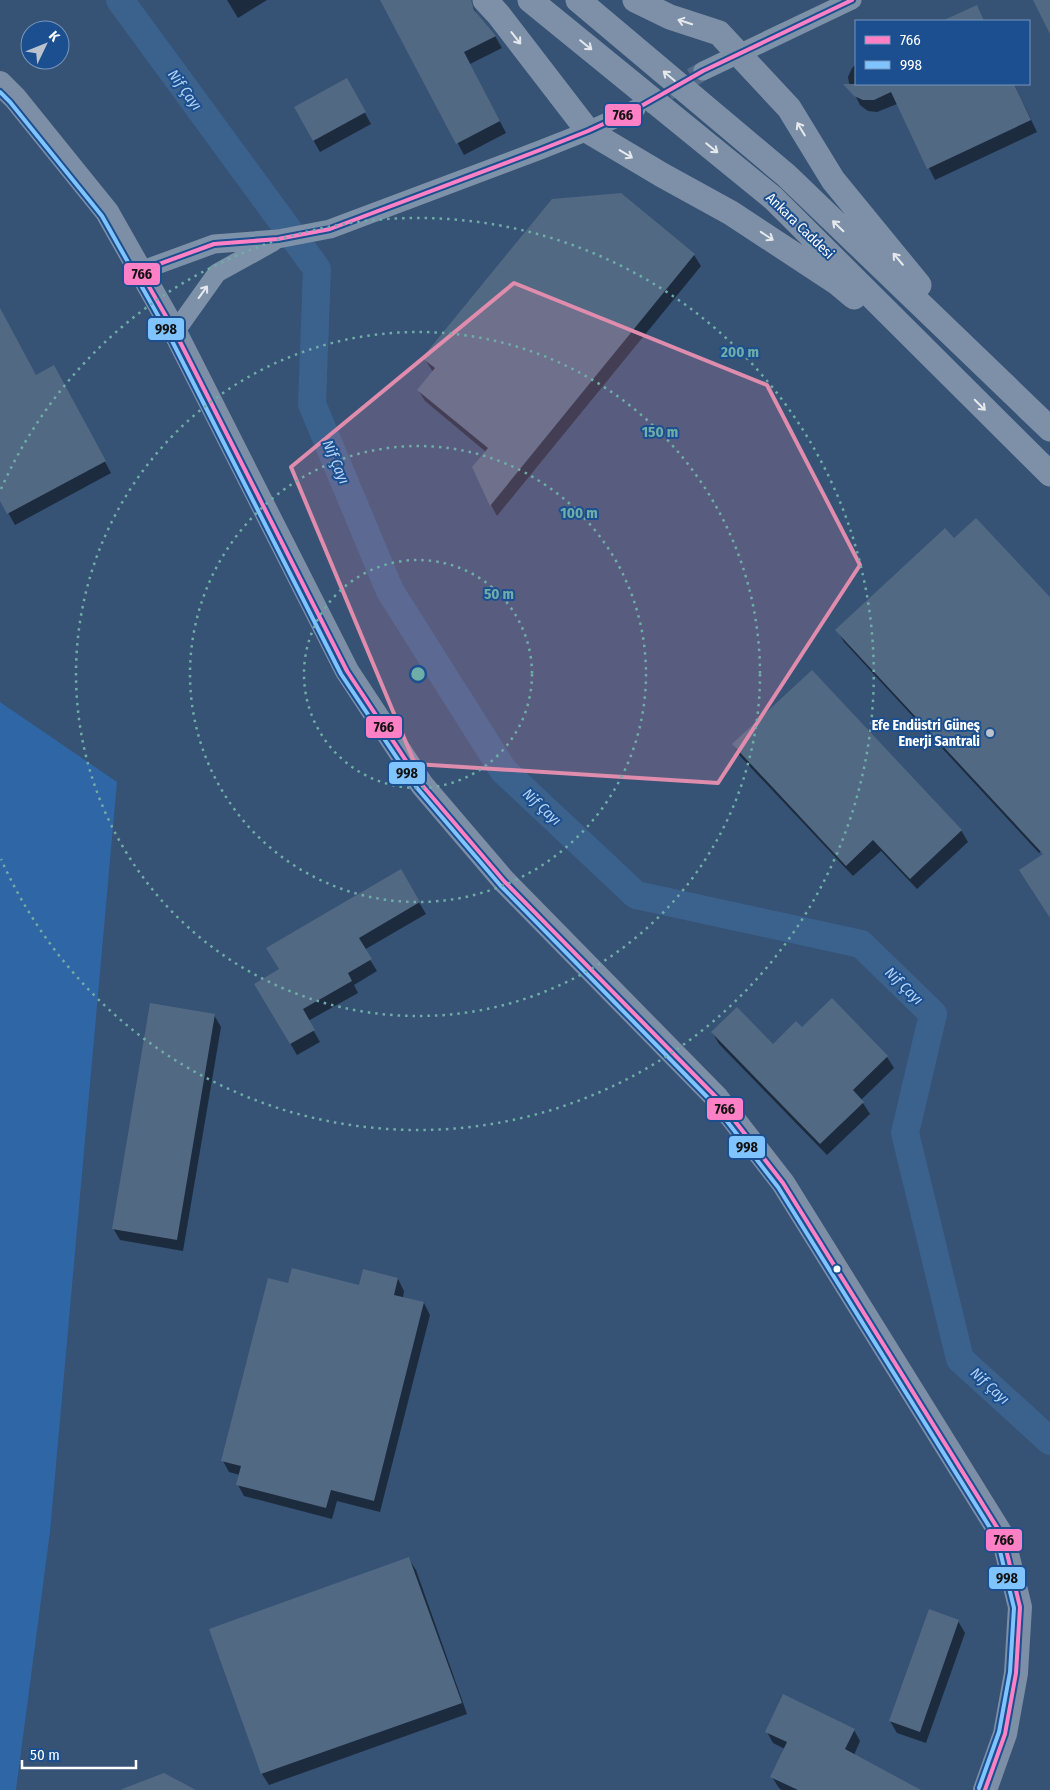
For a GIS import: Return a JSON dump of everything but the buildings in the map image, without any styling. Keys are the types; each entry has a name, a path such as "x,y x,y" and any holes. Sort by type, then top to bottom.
{"highway":[{"path":"485,0 498,14 588,131 731,213 836,282 952,377"},
{"name":"Ankara Caddesi","path":"530,0 772,198 1050,474"},
{"name":"Ankara Caddesi","path":"578,0 786,175 1050,429"},
{"path":"635,0 670,17 719,33 789,108 832,180 996,378"}],"main road":[{"path":"0,83 15,98 107,212 175,332 347,671 422,785 504,881 717,1098 783,1183 1003,1537 1020,1607 1016,1673 1005,1734 986,1790"}],"street":[{"path":"703,72 852,0"},
{"path":"140,271 214,244 278,239 330,229 588,131 636,108"},
{"path":"175,332 217,274 278,239"}],"highlighted area":[{"path":"514,283 767,385 860,565 718,783 415,764 291,467"}],"shaded area":[{"path":"0,702 117,782 50,1532 16,1790 0,1790"}],"waterway":[{"name":"Nif Çayı","path":"120,0 317,269 312,404 390,591 503,770 636,895 861,944 933,1014 905,1133 960,1359 1050,1441"}],"tunnel":[{"path":"643,105 703,71"}],"transit line":[{"name":"766","path":"852,0 703,71 636,109 540,150 330,229 278,239 214,244 140,271 175,332 347,671 422,785 504,881 717,1098 783,1183 1003,1537 1020,1607 1016,1673 1005,1734 985,1790"},
{"name":"998","path":"0,92 102,216 169,335 341,674 417,788 500,885 712,1102 778,1187 997,1539 1014,1608 1010,1672 999,1732 979,1788"}],"place":[{"name":"Efe Endüstri Güneş Enerji Santrali","path":"990,733"}]}
